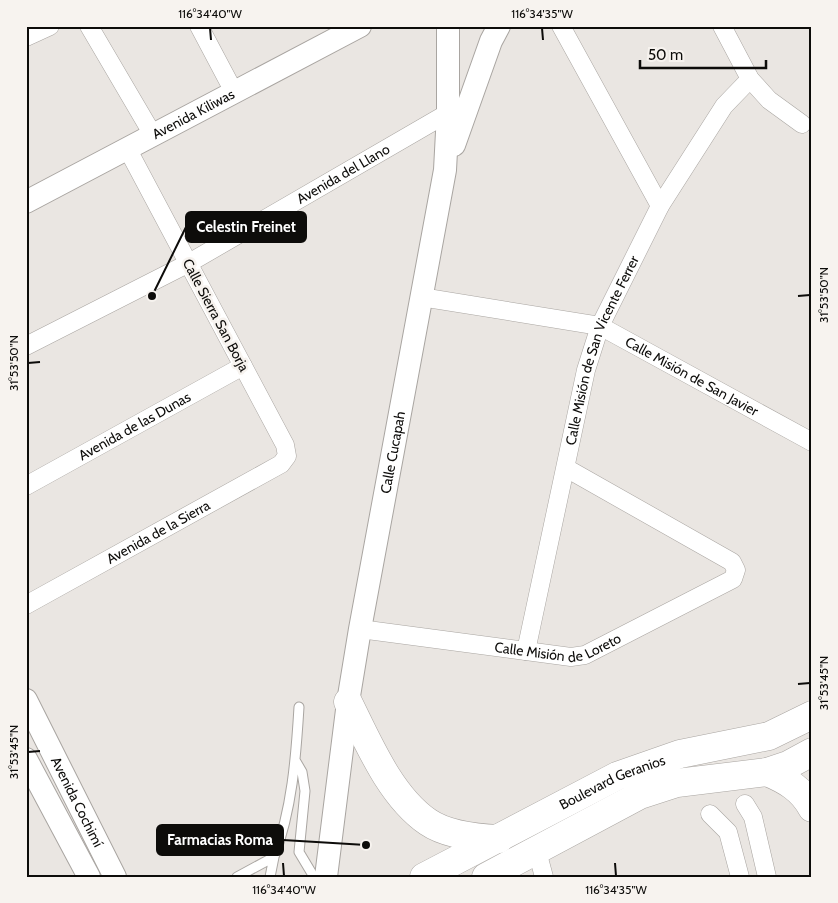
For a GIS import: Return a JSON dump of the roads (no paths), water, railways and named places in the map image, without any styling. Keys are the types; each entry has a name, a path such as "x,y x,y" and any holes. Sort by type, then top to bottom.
{"main road":[{"path":"348,702 395,790 429,823 471,838 498,839"},
{"name":"Boulevard Geranios","path":"424,877 617,776 680,754 769,736 812,715"},
{"name":"Boulevard Geranios","path":"486,877 640,795 676,783 767,772 788,765 812,752"},
{"path":"767,772 788,781 808,801 812,808"}],"street":[{"path":"26,38 50,26"},
{"path":"89,26 153,135"},
{"path":"199,26 234,92"},
{"name":"Calle Cucapah","path":"326,877 348,702 360,628 445,170 448,113 448,26"},
{"path":"445,170 491,41 499,26"},
{"path":"561,26 660,206"},
{"path":"722,26 750,79 769,100 802,124"},
{"name":"Avenida Kiliwas","path":"26,202 234,92 346,30"},
{"name":"Calle Misión de San Vicente Ferrer","path":"526,652 586,370 600,326 660,206 724,106 750,79"},
{"name":"Avenida del Llano","path":"26,346 189,264 448,113"},
{"name":"Calle Sierra San Borja","path":"127,148 285,445 287,456"},
{"name":"Calle Misión de San Javier","path":"421,297 600,326 812,442"},
{"name":"Avenida de las Dunas","path":"26,486 243,366"},
{"name":"Avenida de la Sierra","path":"26,605 281,464 287,456"},
{"name":"Calle Misión de Loreto","path":"360,628 571,657 585,655 733,579 736,570 732,562 566,468"},
{"name":"Avenida Cochimí","path":"26,700 116,877"},
{"name":"Avenida Cochimí","path":"26,759 89,877"},
{"path":"744,804 753,817 767,877"},
{"path":"710,814 728,832 740,877"},
{"path":"537,851 544,877"}],"lane":[{"path":"270,877 274,857 281,840 295,760 299,708"},
{"path":"295,760 302,772 305,791 299,852 314,877"},
{"path":"237,877 274,857"}],"place":[{"name":"Celestin Freinet","path":"152,296"},
{"name":"Farmacias Roma","path":"366,845"}]}
